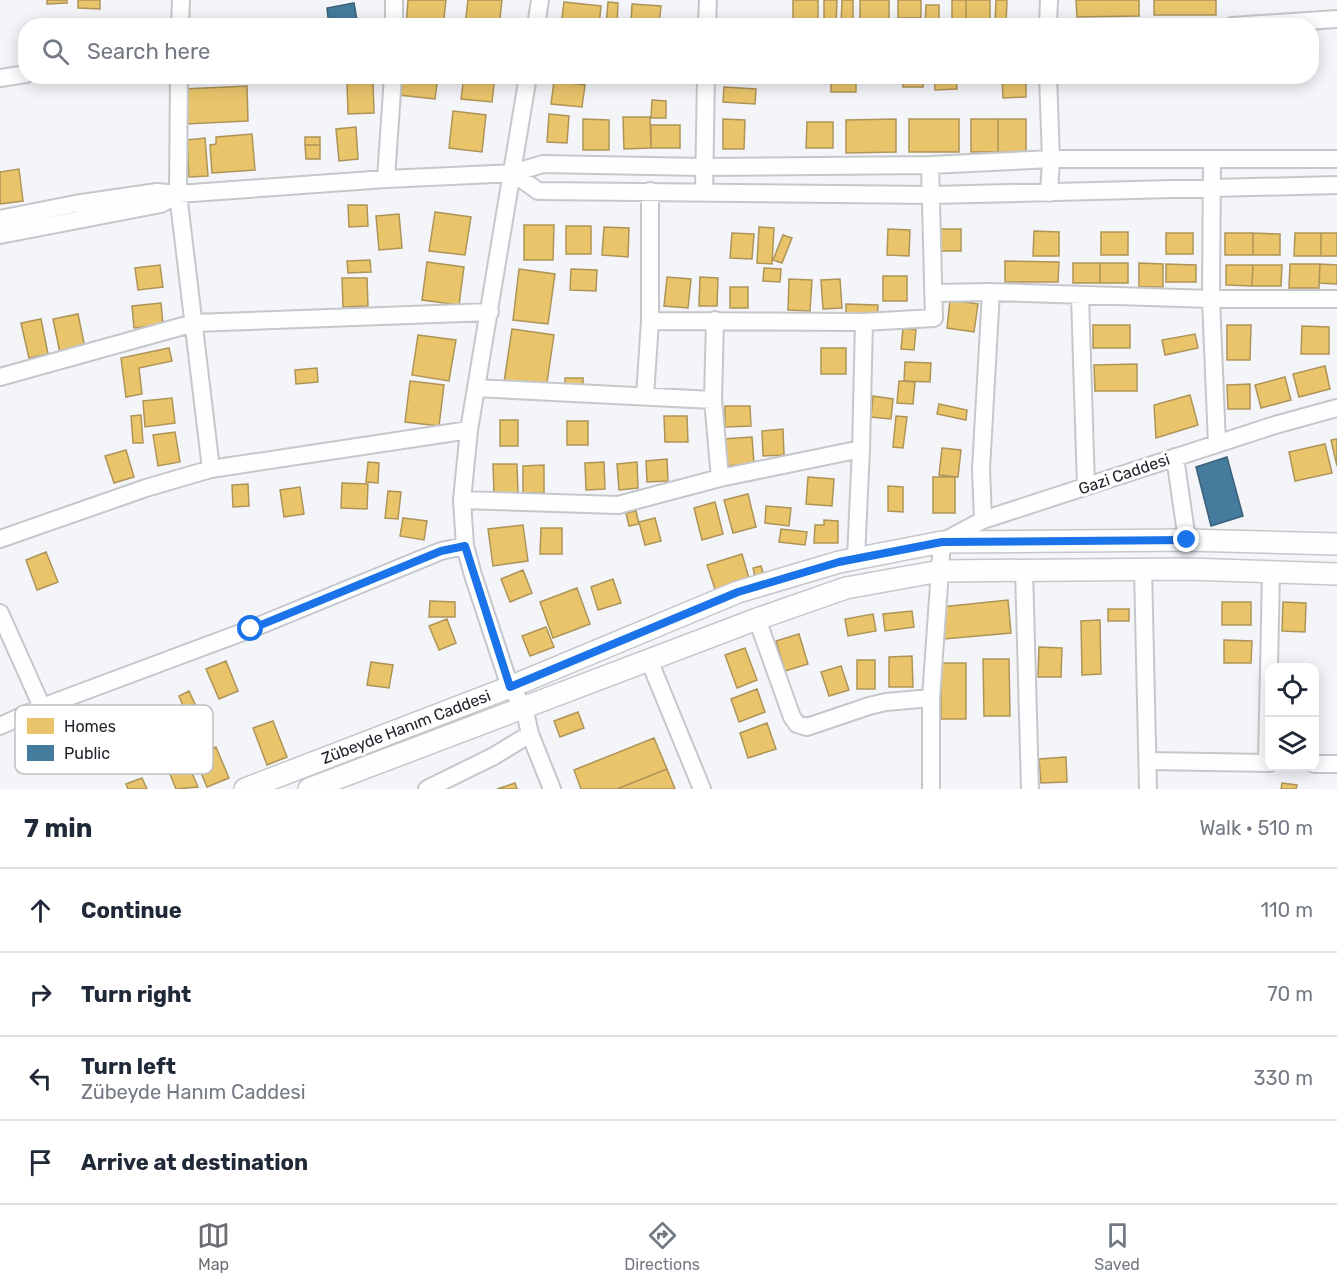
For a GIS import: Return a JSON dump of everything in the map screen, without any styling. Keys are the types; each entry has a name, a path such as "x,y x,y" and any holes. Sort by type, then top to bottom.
{"main road":[{"name":"Zübeyde Hanım Caddesi","path":"245,789 510,687 738,592 856,558 942,542 1187,540 1337,544"},
{"path":"309,789 757,619 846,588 940,571 1143,569 1337,574"}],"street":[{"path":"180,18 181,0"},
{"path":"394,0 394,18"},
{"path":"537,18 540,0"},
{"path":"707,18 708,0"},
{"path":"1048,18 1049,0"},
{"path":"1319,20 1337,19"},
{"path":"0,78 18,75"},
{"path":"179,84 178,195 211,469"},
{"path":"386,179 392,84"},
{"path":"527,84 469,430 462,500 465,546 510,687 524,707 530,734 552,789"},
{"path":"704,192 706,84"},
{"path":"1048,84 1051,159 1049,193"},
{"path":"0,219 75,204 158,192 178,195 513,172 543,164 703,167 930,165 1051,159 1337,159"},
{"path":"1212,159 1211,299 1217,444"},
{"path":"650,321 864,322 934,318 930,165"},
{"path":"513,172 538,191 932,195 1337,185"},
{"path":"645,396 650,321 650,191"},
{"path":"0,235 161,204 178,195"},
{"path":"933,293 991,292 1211,299 1337,299"},
{"path":"983,520 981,470 991,292"},
{"path":"1080,296 1086,487"},
{"path":"0,377 194,323 490,312"},
{"path":"715,320 713,400 720,478"},
{"path":"856,558 864,322"},
{"path":"476,388 713,400"},
{"name":"Gazi Caddesi","path":"942,542 983,520 1175,457 1337,408"},
{"path":"0,539 146,488 211,469 469,430"},
{"path":"462,500 618,505 720,478 861,449"},
{"path":"1175,457 1187,540"},
{"path":"931,789 931,698 942,542"},
{"path":"47,705 251,629 441,551 465,546"},
{"path":"1143,569 1148,789"},
{"path":"1024,570 1030,789"},
{"path":"1269,717 1271,572"},
{"path":"0,614 41,705"},
{"path":"757,619 792,717 797,724 807,726 886,702 931,698"},
{"path":"649,660 702,789"},
{"path":"0,726 15,719"},
{"path":"427,789 494,756 530,734"},
{"path":"1148,761 1265,763"},
{"path":"1319,764 1337,764"}],"building: Homes":[{"path":"47,0 67,0 67,3 47,4"},
{"path":"78,0 100,0 100,9 78,8"},
{"path":"408,0 446,0 444,18 407,18"},
{"path":"468,0 502,0 500,18 466,18"},
{"path":"793,0 818,0 818,18 793,18"},
{"path":"824,0 837,0 836,18 824,18"},
{"path":"842,0 853,0 853,18 841,18"},
{"path":"860,0 889,0 889,18 860,18"},
{"path":"898,0 921,0 921,18 898,18"},
{"path":"952,0 966,0 966,18 952,18"},
{"path":"966,0 990,0 990,18 966,18"},
{"path":"996,0 1007,0 1006,18 995,18"},
{"path":"1076,0 1139,0 1139,16 1077,17"},
{"path":"1154,0 1216,0 1216,15 1154,15"},
{"path":"564,2 601,6 600,18 562,18"},
{"path":"608,2 618,3 617,18 607,18"},
{"path":"632,4 661,6 660,18 631,18"},
{"path":"926,5 939,5 939,18 925,18"},
{"path":"347,84 373,84 374,113 348,114"},
{"path":"400,84 437,84 435,99 399,95"},
{"path":"463,84 494,84 492,102 461,99"},
{"path":"554,84 585,85 582,107 551,104"},
{"path":"831,84 856,84 856,92 831,92"},
{"path":"903,84 923,84 923,87 903,87"},
{"path":"935,84 957,84 957,89 935,90"},
{"path":"1002,84 1026,84 1026,97 1003,98"},
{"path":"247,86 248,121 185,124 183,89"},
{"path":"724,87 756,89 755,104 723,102"},
{"path":"652,100 666,101 666,118 651,118"},
{"path":"453,111 486,115 482,152 449,148"},
{"path":"549,114 569,116 567,143 547,142"},
{"path":"623,117 650,117 651,148 624,149"},
{"path":"583,119 609,120 609,150 583,150"},
{"path":"723,119 745,120 744,149 723,149"},
{"path":"896,119 896,152 846,153 846,120"},
{"path":"909,119 959,119 959,152 909,152"},
{"path":"971,119 998,119 998,152 971,152"},
{"path":"998,119 1026,119 1026,152 998,152"},
{"path":"807,122 833,122 833,148 806,148"},
{"path":"651,125 680,125 680,148 651,148"},
{"path":"356,127 358,159 339,161 336,129"},
{"path":"252,134 255,170 212,173 210,145 216,144 216,137"},
{"path":"305,137 320,137 320,145 305,145"},
{"path":"205,138 208,176 189,177 187,140"},
{"path":"305,145 320,145 320,159 306,159"},
{"path":"19,169 23,201 0,204 0,172"},
{"path":"348,205 367,205 368,226 349,227"},
{"path":"435,212 471,217 465,255 429,251"},
{"path":"399,214 402,248 379,250 376,216"},
{"path":"524,225 554,225 553,260 524,260"},
{"path":"566,226 591,226 591,254 566,254"},
{"path":"604,227 629,228 628,257 602,255"},
{"path":"759,227 774,228 772,264 757,263"},
{"path":"888,229 910,230 909,256 887,255"},
{"path":"939,229 961,229 961,251 939,251"},
{"path":"1034,231 1059,232 1059,256 1033,256"},
{"path":"1101,232 1128,232 1128,255 1101,255"},
{"path":"732,233 754,234 752,259 730,258"},
{"path":"1166,233 1193,233 1193,254 1166,254"},
{"path":"1225,233 1253,233 1253,255 1225,255"},
{"path":"1253,233 1280,234 1280,255 1253,255"},
{"path":"1295,233 1321,233 1321,256 1294,256"},
{"path":"1321,233 1337,233 1337,256 1321,256"},
{"path":"783,235 792,238 782,263 773,260"},
{"path":"370,260 371,272 348,273 347,261"},
{"path":"1005,261 1059,262 1058,282 1005,282"},
{"path":"427,262 464,267 459,305 422,300"},
{"path":"1073,263 1100,263 1100,283 1073,283"},
{"path":"1100,263 1128,263 1128,283 1100,283"},
{"path":"1139,263 1163,264 1163,287 1139,287"},
{"path":"1166,264 1196,265 1196,282 1166,282"},
{"path":"1290,264 1320,264 1319,288 1289,288"},
{"path":"1320,264 1337,265 1337,284 1319,283"},
{"path":"160,265 163,287 138,290 135,268"},
{"path":"1226,265 1253,265 1252,286 1226,285"},
{"path":"1253,265 1282,265 1281,286 1252,286"},
{"path":"764,268 781,269 780,282 763,281"},
{"path":"519,269 555,274 548,324 513,320"},
{"path":"571,269 597,270 596,291 570,290"},
{"path":"883,276 907,276 907,301 883,301"},
{"path":"667,277 691,279 688,308 664,306"},
{"path":"700,277 718,278 717,306 699,306"},
{"path":"342,278 367,278 368,306 343,307"},
{"path":"789,279 812,280 810,311 788,310"},
{"path":"840,279 842,308 823,309 821,280"},
{"path":"730,287 748,287 748,308 730,308"},
{"path":"950,300 978,304 974,332 947,328"},
{"path":"161,303 163,325 134,328 132,306"},
{"path":"846,304 878,305 877,318 846,318"},
{"path":"78,314 85,348 60,353 53,319"},
{"path":"41,319 48,354 29,358 21,323"},
{"path":"1093,325 1130,325 1130,348 1093,348"},
{"path":"1227,325 1251,325 1250,360 1227,360"},
{"path":"1302,326 1329,327 1329,354 1301,354"},
{"path":"903,328 916,330 914,350 901,349"},
{"path":"512,329 554,335 546,389 504,382"},
{"path":"1195,334 1198,348 1165,355 1162,340"},
{"path":"418,335 456,340 449,381 412,375"},
{"path":"169,348 172,361 139,368 142,394 126,397 121,358"},
{"path":"821,348 846,348 846,374 821,374"},
{"path":"905,362 931,363 930,382 904,381"},
{"path":"1137,364 1137,391 1095,391 1094,365"},
{"path":"1325,366 1330,389 1299,397 1293,374"},
{"path":"317,368 318,382 296,384 295,370"},
{"path":"1285,377 1291,400 1261,408 1255,385"},
{"path":"565,378 583,378 583,389 565,388"},
{"path":"410,381 444,385 439,426 405,422"},
{"path":"899,381 915,382 913,404 897,403"},
{"path":"1250,384 1250,409 1228,409 1227,385"},
{"path":"1190,395 1198,425 1156,438 1154,405"},
{"path":"873,396 893,399 891,419 871,417"},
{"path":"172,398 175,423 145,427 143,401"},
{"path":"939,404 967,410 966,420 937,414"},
{"path":"725,406 750,406 751,426 725,427"},
{"path":"141,415 143,443 133,443 131,416"},
{"path":"664,416 687,416 688,442 665,442"},
{"path":"896,416 907,417 903,448 893,447"},
{"path":"500,420 518,420 518,446 500,446"},
{"path":"567,421 588,421 588,445 567,445"},
{"path":"783,429 784,455 763,456 762,431"},
{"path":"175,432 180,462 158,466 153,435"},
{"path":"752,437 754,464 725,466 723,439"},
{"path":"1337,439 1337,466 1331,440"},
{"path":"1325,444 1332,473 1295,481 1289,452"},
{"path":"942,448 961,450 958,477 939,475"},
{"path":"126,450 134,477 114,483 105,456"},
{"path":"667,459 668,481 647,482 646,461"},
{"path":"368,462 379,463 378,483 366,482"},
{"path":"604,462 605,489 586,490 585,463"},
{"path":"637,462 638,488 619,490 617,464"},
{"path":"493,464 517,464 518,494 494,494"},
{"path":"544,465 544,493 523,493 523,466"},
{"path":"808,477 834,479 832,506 806,504"},
{"path":"933,477 955,477 955,513 933,513"},
{"path":"342,483 368,484 367,509 341,508"},
{"path":"248,484 249,506 233,507 232,485"},
{"path":"888,486 903,487 903,512 888,511"},
{"path":"300,487 304,514 284,517 280,490"},
{"path":"388,491 401,492 398,519 385,518"},
{"path":"748,494 756,527 733,533 724,500"},
{"path":"715,502 723,534 702,540 694,508"},
{"path":"766,506 791,508 789,526 765,523"},
{"path":"636,511 639,524 629,526 626,513"},
{"path":"403,518 427,521 424,540 400,536"},
{"path":"655,518 661,541 645,545 639,522"},
{"path":"824,520 838,521 838,543 814,543 815,525 824,525"},
{"path":"523,525 528,561 493,566 488,529"},
{"path":"541,528 562,528 562,554 540,554"},
{"path":"781,529 807,532 805,545 779,542"},
{"path":"46,552 58,582 37,590 26,560"},
{"path":"742,554 750,582 716,592 707,565"},
{"path":"761,566 765,579 756,581 753,568"},
{"path":"523,570 532,593 510,602 501,579"},
{"path":"613,579 621,603 598,610 591,587"},
{"path":"577,588 590,624 553,638 540,602"},
{"path":"1008,600 1011,633 944,639 941,607"},
{"path":"430,601 455,602 455,617 429,617"},
{"path":"1222,602 1251,602 1251,625 1222,625"},
{"path":"1283,602 1306,603 1305,632 1282,631"},
{"path":"1108,609 1129,609 1129,621 1108,621"},
{"path":"912,611 914,627 885,631 883,614"},
{"path":"873,614 876,631 848,636 845,619"},
{"path":"447,619 456,643 439,650 429,626"},
{"path":"1100,620 1101,674 1082,675 1081,621"},
{"path":"546,627 554,647 530,656 522,636"},
{"path":"799,634 808,664 785,671 776,641"},
{"path":"1224,640 1252,641 1251,663 1224,663"},
{"path":"1039,647 1062,648 1061,677 1038,677"},
{"path":"745,648 757,680 737,688 725,655"},
{"path":"912,656 913,687 889,687 889,657"},
{"path":"983,659 1009,659 1010,716 984,716"},
{"path":"857,660 875,660 875,689 857,689"},
{"path":"226,661 238,691 219,699 206,669"},
{"path":"371,662 393,665 389,688 367,685"},
{"path":"941,663 966,663 966,719 941,719"},
{"path":"841,666 849,690 829,696 821,672"},
{"path":"757,689 765,712 739,722 731,699"},
{"path":"189,691 195,705 183,705 179,696"},
{"path":"578,712 584,728 560,737 554,721"},
{"path":"273,721 287,757 267,765 253,728"},
{"path":"767,723 776,749 748,758 740,733"},
{"path":"654,738 667,769 617,789 581,789 574,770"},
{"path":"216,747 229,778 207,787 202,774 213,774 213,748"},
{"path":"1066,757 1067,782 1041,783 1039,759"},
{"path":"667,769 675,789 617,789"},
{"path":"170,774 192,774 198,787 176,789"},
{"path":"142,778 147,789 128,789 126,784"},
{"path":"515,783 517,789 497,789"},
{"path":"1282,783 1297,785 1296,789 1281,789"}],"building: Public":[{"path":"354,3 357,18 328,18 327,8"},
{"path":"1227,457 1243,516 1211,526 1196,467"}],"route":[{"path":"251,629 441,551 465,546 510,687 738,592 839,562 942,542 1187,540"}]}
